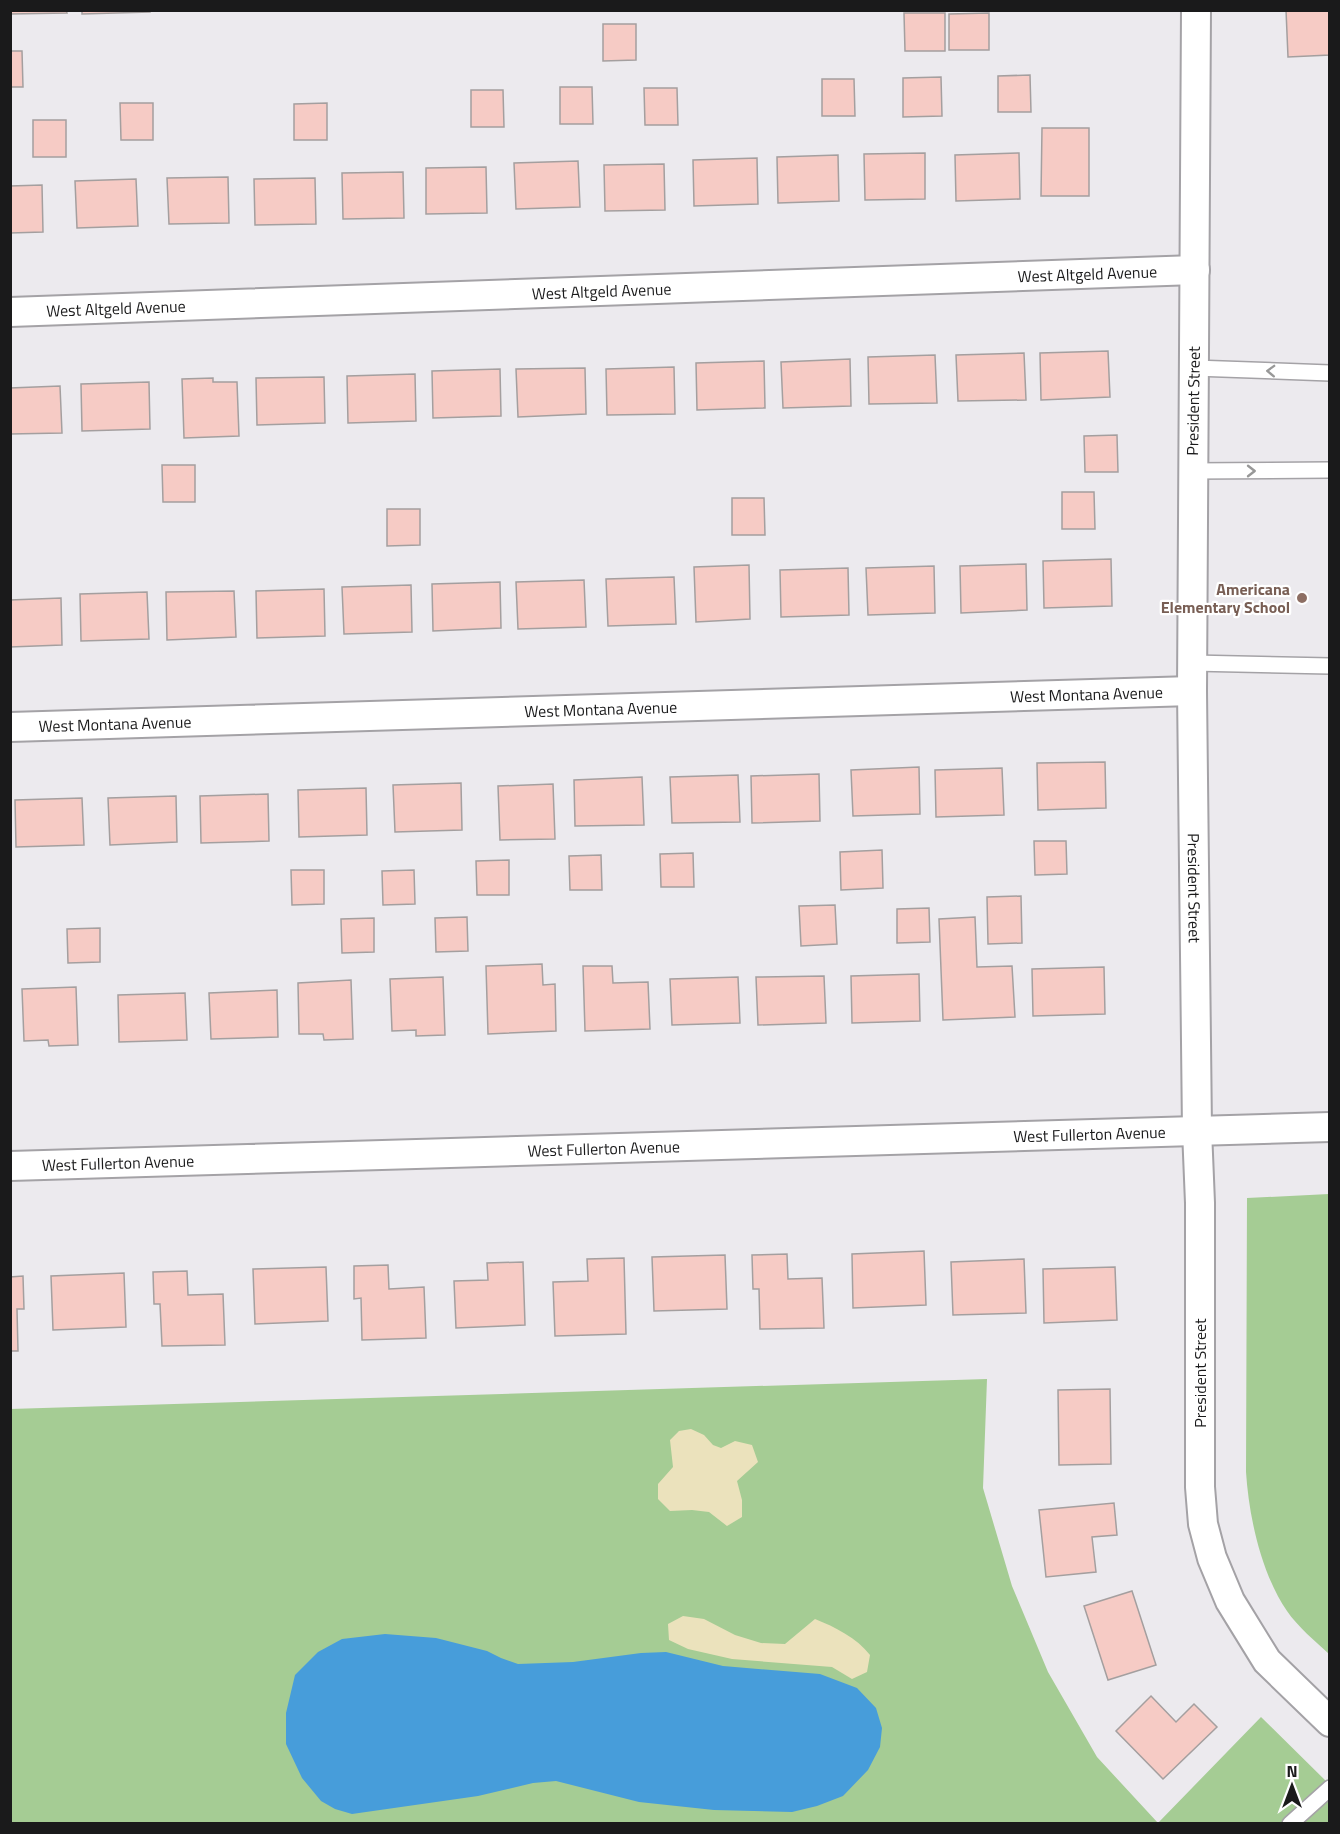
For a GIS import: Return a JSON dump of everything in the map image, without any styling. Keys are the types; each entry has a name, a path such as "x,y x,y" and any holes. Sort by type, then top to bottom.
{"street":[{"name":"President Street","path":"1196,10 1192,691 1197,1131 1200,1203 1200,1487 1203,1524 1212,1558 1230,1601 1267,1661 1329,1722"},
{"name":"West Altgeld Avenue","path":"10,312 1195,270"},
{"name":"West Montana Avenue","path":"10,727 1192,691"},
{"name":"West Fullerton Avenue","path":"10,1166 1329,1127"}],"lane":[{"path":"1194,368 1329,373"},
{"path":"1192,471 1329,470"},
{"path":"1192,663 1329,666"},
{"path":"1290,1824 1329,1788"}],"green space":[{"path":"1330,1194 1329,1654 1291,1617 1270,1580 1253,1526 1246,1472 1247,1198"},
{"path":"987,1379 983,1488 1012,1586 1048,1672 1097,1757 1158,1823 11,1823 10,1409"},
{"path":"1261,1717 1329,1784 1329,1823 1158,1823"}],"sand":[{"path":"691,1429 704,1435 713,1445 721,1448 735,1441 752,1445 758,1462 737,1481 742,1500 742,1517 727,1526 709,1512 670,1511 658,1499 658,1484 673,1467 670,1440 679,1431"},
{"path":"683,1616 704,1619 735,1635 761,1643 785,1644 815,1619 845,1634 865,1649 870,1655 867,1672 852,1679 832,1667 732,1659 688,1649 669,1640 668,1624"}],"water":[{"path":"385,1634 436,1638 487,1651 518,1664 573,1662 666,1652 723,1666 820,1674 857,1688 876,1708 882,1728 880,1747 868,1770 843,1796 792,1812 714,1810 639,1802 556,1781 533,1783 478,1796 352,1814 335,1809 321,1801 302,1778 286,1744 286,1713 295,1675 318,1652 342,1639"}],"building":[{"path":"10,10 66,10 67,13 10,14"},
{"path":"82,10 150,10 150,12 82,14"},
{"path":"1286,10 1330,10 1330,55 1288,57"},
{"path":"904,13 945,13 945,51 905,51"},
{"path":"989,13 989,50 949,50 949,14"},
{"path":"603,24 636,24 636,60 603,61"},
{"path":"10,51 22,51 23,87 10,87"},
{"path":"1030,75 1031,112 998,112 998,76"},
{"path":"941,77 942,116 903,117 903,78"},
{"path":"822,79 854,79 855,116 822,116"},
{"path":"560,87 592,87 593,124 560,124"},
{"path":"644,88 677,88 678,125 645,125"},
{"path":"471,90 503,90 504,127 471,127"},
{"path":"120,103 153,103 153,140 121,140"},
{"path":"327,103 327,140 294,140 294,104"},
{"path":"33,120 66,120 66,157 33,157"},
{"path":"1042,128 1089,128 1089,196 1041,196"},
{"path":"925,153 925,199 865,200 864,154"},
{"path":"1019,153 1020,199 956,201 955,155"},
{"path":"838,155 839,201 778,203 777,157"},
{"path":"757,158 758,204 694,206 693,160"},
{"path":"578,161 580,207 516,209 514,163"},
{"path":"664,164 665,210 605,211 604,165"},
{"path":"486,167 487,213 426,214 426,168"},
{"path":"403,172 404,218 343,219 342,173"},
{"path":"228,177 229,223 169,224 167,178"},
{"path":"315,178 316,224 255,225 254,179"},
{"path":"136,179 138,226 77,228 75,181"},
{"path":"42,185 43,232 10,233 10,186"},
{"path":"1108,351 1110,397 1041,400 1040,353"},
{"path":"1024,353 1026,400 958,401 956,355"},
{"path":"935,355 937,403 869,404 868,357"},
{"path":"850,359 851,406 783,408 781,362"},
{"path":"764,361 765,408 697,410 696,363"},
{"path":"674,367 675,414 607,415 606,369"},
{"path":"585,368 586,414 518,417 516,369"},
{"path":"500,369 501,416 433,418 432,371"},
{"path":"415,374 416,421 348,423 347,376"},
{"path":"324,377 325,423 257,425 256,378"},
{"path":"213,378 213,382 237,382 239,436 184,438 182,379"},
{"path":"149,382 150,429 82,431 81,384"},
{"path":"60,386 62,433 10,434 10,388"},
{"path":"1117,435 1118,472 1085,472 1084,436"},
{"path":"162,465 195,465 195,502 163,502"},
{"path":"1062,492 1094,492 1095,529 1062,529"},
{"path":"732,498 764,498 765,535 732,535"},
{"path":"387,509 420,509 420,545 387,546"},
{"path":"1111,559 1112,606 1044,608 1043,561"},
{"path":"1026,564 1027,610 961,613 960,566"},
{"path":"749,565 750,619 696,622 694,567"},
{"path":"934,566 935,613 868,615 866,568"},
{"path":"848,568 849,615 781,617 780,570"},
{"path":"674,577 676,624 608,626 606,579"},
{"path":"584,580 586,627 518,629 516,582"},
{"path":"500,582 501,628 433,631 432,584"},
{"path":"411,585 412,632 344,634 342,587"},
{"path":"324,589 325,636 257,638 256,591"},
{"path":"234,591 236,637 167,640 166,592"},
{"path":"147,592 149,639 81,641 80,594"},
{"path":"61,598 62,645 10,647 10,600"},
{"path":"1105,762 1106,808 1038,810 1037,763"},
{"path":"919,767 920,814 853,816 851,770"},
{"path":"1002,768 1004,815 936,817 935,770"},
{"path":"819,774 820,821 752,823 751,776"},
{"path":"738,775 740,822 672,823 670,777"},
{"path":"642,777 644,825 575,826 574,780"},
{"path":"461,783 462,830 395,832 393,785"},
{"path":"553,784 555,839 500,840 498,786"},
{"path":"366,788 367,835 299,837 298,790"},
{"path":"268,794 269,841 201,843 200,796"},
{"path":"176,796 177,842 110,845 108,798"},
{"path":"82,798 84,845 16,847 15,800"},
{"path":"1034,841 1066,841 1067,874 1035,875"},
{"path":"882,850 883,888 841,890 840,852"},
{"path":"693,853 694,887 661,887 660,854"},
{"path":"601,855 602,890 570,890 569,856"},
{"path":"509,860 509,895 477,895 476,861"},
{"path":"291,870 324,870 324,904 292,905"},
{"path":"414,870 415,904 383,905 382,871"},
{"path":"1021,896 1022,943 988,944 987,897"},
{"path":"835,905 837,944 801,946 799,906"},
{"path":"929,908 930,942 897,943 897,909"},
{"path":"467,917 468,951 436,952 435,918"},
{"path":"975,917 977,967 1012,966 1015,1017 943,1020 939,919"},
{"path":"374,918 374,952 342,953 341,919"},
{"path":"100,928 100,962 68,963 67,929"},
{"path":"542,964 543,985 555,984 556,1031 488,1034 486,966"},
{"path":"583,966 612,966 613,983 648,982 650,1029 585,1031"},
{"path":"1104,967 1105,1014 1033,1016 1032,969"},
{"path":"919,974 920,1021 852,1023 851,976"},
{"path":"824,976 826,1023 758,1025 756,977"},
{"path":"443,977 445,1035 416,1036 416,1030 392,1031 390,979"},
{"path":"738,977 740,1023 672,1025 670,979"},
{"path":"351,980 353,1039 324,1040 323,1034 299,1034 298,983"},
{"path":"76,987 78,1045 49,1046 48,1040 24,1041 22,989"},
{"path":"277,990 278,1037 211,1039 209,993"},
{"path":"185,993 187,1040 119,1042 118,995"},
{"path":"924,1251 926,1305 853,1308 852,1254"},
{"path":"787,1254 788,1279 822,1278 824,1328 760,1329 759,1289 753,1289 752,1255"},
{"path":"725,1255 727,1309 654,1311 652,1257"},
{"path":"624,1258 626,1334 555,1336 553,1282 588,1281 587,1259"},
{"path":"1024,1259 1026,1313 953,1315 951,1262"},
{"path":"523,1262 525,1325 456,1328 454,1281 488,1280 487,1263"},
{"path":"388,1265 389,1289 424,1287 426,1338 362,1340 361,1298 354,1299 354,1266"},
{"path":"326,1267 328,1321 255,1324 253,1269"},
{"path":"1115,1267 1117,1320 1044,1323 1043,1269"},
{"path":"187,1271 188,1295 223,1294 225,1345 162,1346 160,1304 154,1304 153,1272"},
{"path":"124,1273 126,1327 53,1330 51,1276"},
{"path":"23,1276 24,1309 17,1309 18,1351 10,1351 10,1277"},
{"path":"1110,1389 1111,1464 1059,1465 1058,1390"},
{"path":"1114,1503 1117,1535 1092,1537 1096,1572 1046,1577 1039,1510"},
{"path":"1132,1591 1156,1665 1108,1680 1084,1606"},
{"path":"1151,1696 1176,1722 1194,1704 1217,1727 1163,1779 1116,1731"}],"place":[{"name":"Americana Elementary School","path":"1302,598"}]}
